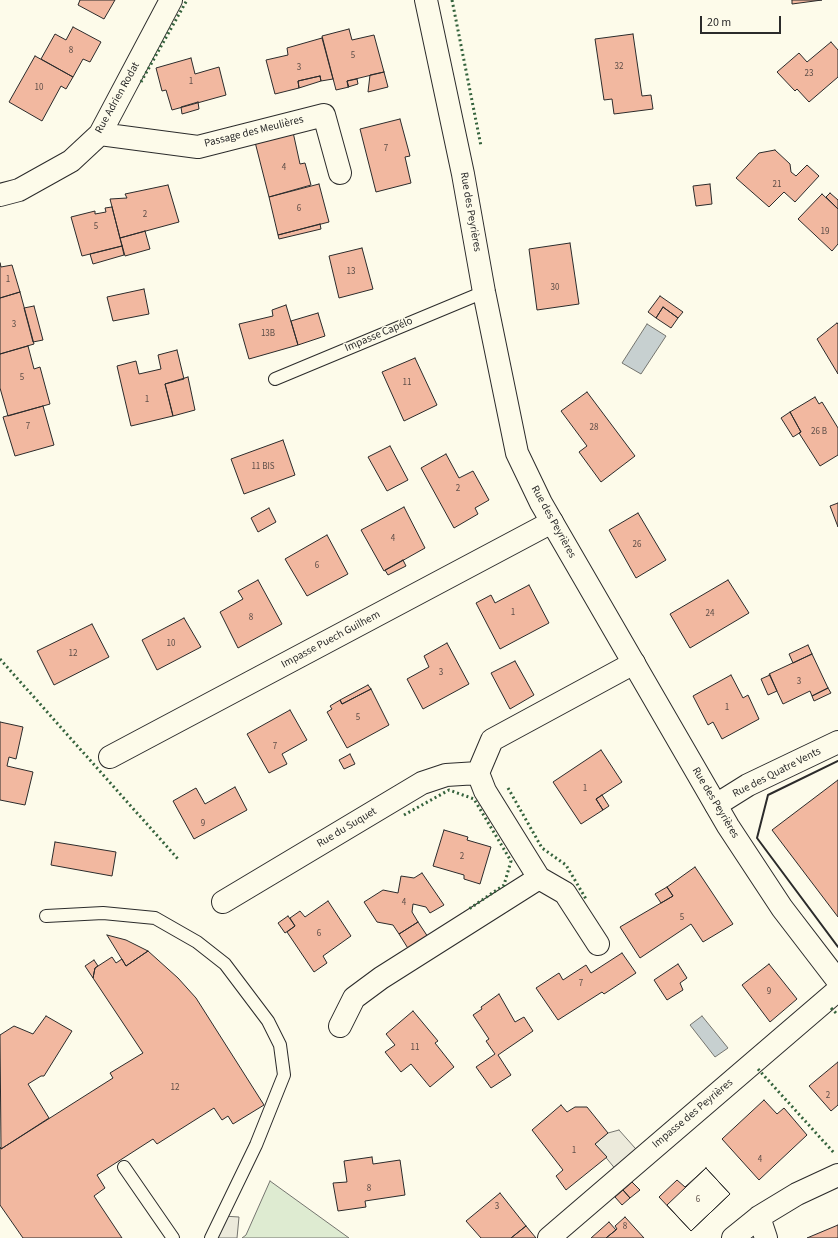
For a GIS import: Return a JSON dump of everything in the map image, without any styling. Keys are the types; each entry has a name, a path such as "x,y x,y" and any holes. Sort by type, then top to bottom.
{"street":[{"name":"Rue Adrien Rodat","path":"0,196 19,190 71,161 100,134 171,0"},
{"name":"Rue des Peyrières","path":"426,0 463,174 484,292 517,454 541,503 728,826 782,908 838,981"},
{"name":"Passage des Meulières","path":"100,134 198,147 324,115 340,173"},
{"name":"Impasse Puech Guilhem","path":"110,757 552,522"},
{"path":"598,944 565,893 539,878 485,791 478,772 492,740 634,663"},
{"name":"Rue des Quatre Vents","path":"716,805 748,785 838,742"},
{"name":"Rue du Suquet","path":"223,902 422,783 446,775 478,772"},
{"path":"340,1026 354,998 381,978 539,878"},
{"name":"Impasse des Peyrières","path":"549,1238 838,990"},
{"path":"733,1238 759,1217 797,1194 838,1175"},
{"path":"759,1217 766,1238"}],"lane":[{"name":"Impasse Capélo","path":"275,379 484,292"},
{"path":"46,916 103,913 155,918 197,942 225,964 268,1020 280,1045 284,1075 256,1145 211,1238"},
{"path":"124,1168 173,1238"}],"green space":[{"path":"270,1181 349,1238 242,1238 246,1235"}],"shaded area":[{"path":"647,324 666,336 641,374 622,363"},
{"path":"702,1016 728,1048 715,1057 690,1025"},
{"path":"619,1130 643,1157 621,1176 595,1144 608,1133"},
{"path":"223,1216 239,1217 237,1238 212,1238"}],"building":[{"path":"80,0 115,0 104,19 78,5"},
{"path":"792,0 822,0 792,4"},
{"path":"73,27 101,42 90,62 83,59 73,77 41,59 55,34 66,40"},
{"path":"349,29 352,40 374,35 384,72 347,81 349,87 336,90 322,36"},
{"path":"633,34 642,96 651,95 653,109 614,114 612,99 604,100 595,39"},
{"path":"322,38 333,79 321,81 320,76 298,81 299,88 275,94 266,60 288,55 287,48"},
{"path":"831,42 838,50 838,77 809,102 797,89 795,91 777,72 799,53 807,62"},
{"path":"35,56 73,77 66,89 61,86 42,121 9,102"},
{"path":"191,58 195,74 219,67 226,95 172,110 166,90 162,91 156,68"},
{"path":"384,72 388,87 368,92 370,75"},
{"path":"320,76 321,81 299,88 298,81"},
{"path":"357,79 358,84 348,87 347,81"},
{"path":"198,102 199,109 182,114 181,107"},
{"path":"400,119 410,156 405,157 411,183 376,192 360,129"},
{"path":"293,132 300,164 305,163 311,185 269,197 255,142"},
{"path":"775,150 790,164 791,172 796,176 807,165 819,176 795,202 784,192 769,207 736,178 759,153"},
{"path":"319,184 329,222 278,235 269,197"},
{"path":"710,184 712,204 696,206 693,186"},
{"path":"168,185 179,222 120,238 110,199 127,198 125,194"},
{"path":"830,193 838,200 838,209 826,197"},
{"path":"822,194 838,209 838,244 832,251 798,219"},
{"path":"112,207 122,246 82,256 71,217 95,211 95,214 106,212 105,208"},
{"path":"320,224 321,229 279,239 278,235"},
{"path":"145,231 150,249 125,256 120,238"},
{"path":"570,243 579,304 537,310 529,249"},
{"path":"122,246 124,255 93,264 90,254"},
{"path":"362,248 373,289 339,298 329,256"},
{"path":"0,263 1,267 12,265 20,292 0,298"},
{"path":"144,289 149,314 113,321 107,297"},
{"path":"20,292 34,344 0,354 0,298"},
{"path":"660,296 683,312 678,318 663,307 656,318 648,312"},
{"path":"286,305 298,345 249,359 239,324 273,316 272,310"},
{"path":"34,306 43,340 33,342 24,308"},
{"path":"663,307 678,318 671,328 656,318"},
{"path":"318,313 325,336 298,345 291,321"},
{"path":"837,323 838,324 838,374 817,339"},
{"path":"28,346 34,369 40,367 50,404 8,416 0,388 0,354"},
{"path":"177,350 184,379 165,384 173,416 131,426 117,366 136,361 139,374 161,369 158,355"},
{"path":"415,358 437,405 404,421 382,372"},
{"path":"188,377 195,410 173,416 165,384"},
{"path":"587,392 635,456 601,482 579,452 587,446 561,411"},
{"path":"815,397 819,404 822,402 838,428 838,455 820,466 799,433 801,432 790,412"},
{"path":"43,406 54,445 15,456 3,417"},
{"path":"790,412 801,432 793,437 781,418"},
{"path":"283,440 295,475 244,494 231,459"},
{"path":"390,446 408,480 387,491 368,457"},
{"path":"446,454 459,478 473,471 489,500 475,508 478,514 454,528 421,468"},
{"path":"838,503 838,527 830,506"},
{"path":"404,507 425,548 384,571 361,530"},
{"path":"269,508 276,522 258,532 251,518"},
{"path":"638,513 666,560 636,578 609,530"},
{"path":"327,535 348,574 307,596 285,559"},
{"path":"403,560 406,566 388,575 385,570"},
{"path":"258,580 282,624 238,648 220,612 243,599 238,591"},
{"path":"728,580 749,613 690,648 670,614"},
{"path":"529,585 549,623 500,649 476,603 491,595 495,603"},
{"path":"184,618 201,647 157,670 142,640"},
{"path":"92,624 109,657 54,685 37,651"},
{"path":"447,643 469,684 423,709 407,679 429,667 424,656"},
{"path":"808,645 812,654 793,663 789,654"},
{"path":"812,654 828,688 812,696 810,691 783,704 769,674"},
{"path":"515,661 534,695 510,709 491,673"},
{"path":"731,675 743,698 748,695 759,719 722,739 713,722 708,725 693,696"},
{"path":"770,675 777,691 768,695 761,679"},
{"path":"368,685 371,689 342,704 340,700"},
{"path":"828,688 831,693 814,701 812,696"},
{"path":"371,689 389,725 347,748 327,712 332,709 330,706 340,700 342,704"},
{"path":"290,710 307,740 282,754 287,764 269,773 247,734"},
{"path":"0,722 23,727 16,759 9,757 7,766 33,772 25,805 0,800"},
{"path":"601,750 622,782 596,799 603,810 581,824 553,782"},
{"path":"350,754 355,764 344,769 339,760"},
{"path":"838,780 838,917 772,830"},
{"path":"235,787 247,810 194,839 173,801 196,788 205,804"},
{"path":"602,795 609,806 603,810 596,799"},
{"path":"444,830 468,837 467,840 491,847 480,884 464,879 464,875 433,866"},
{"path":"55,842 116,852 112,876 51,865"},
{"path":"695,867 733,924 703,942 691,924 640,958 620,927 673,896 667,887"},
{"path":"422,873 444,905 430,913 426,907 413,904 412,912 418,922 399,934 393,925 377,922 364,902 383,890 398,893 401,876 414,878"},
{"path":"667,887 673,896 661,903 655,894"},
{"path":"328,901 351,936 323,956 327,963 314,972 287,932 295,926 290,918 300,911 305,917"},
{"path":"288,916 295,926 285,933 278,923"},
{"path":"418,922 428,937 409,950 399,934"},
{"path":"107,935 126,940 148,951 126,966"},
{"path":"148,951 178,978 196,998 264,1105 233,1124 228,1116 222,1120 214,1108 157,1144 153,1139 97,1175 105,1188 94,1196 122,1238 23,1238 0,1205 0,1147 1,1149 113,1078 110,1073 143,1053 93,978 95,968 112,957 116,963 122,959 126,966"},
{"path":"622,953 636,973 604,994 602,992 558,1020 536,988 559,973 563,980 586,965 591,973"},
{"path":"94,960 98,966 95,968 93,978 85,966"},
{"path":"678,964 687,978 680,983 683,990 667,1000 654,980"},
{"path":"769,964 797,999 770,1022 742,985"},
{"path":"499,994 515,1022 524,1017 533,1031 498,1055 511,1075 491,1088 476,1067 495,1054 486,1041 489,1039 473,1015"},
{"path":"413,1011 438,1041 435,1043 454,1067 430,1087 411,1064 401,1072 385,1052 395,1045 386,1034"},
{"path":"46,1016 72,1031 44,1076 41,1076 28,1084 49,1118 1,1149 0,1035 14,1026 33,1034"},
{"path":"838,1062 838,1105 831,1111 809,1086"},
{"path":"764,1100 777,1114 784,1108 807,1135 759,1180 722,1139"},
{"path":"561,1105 567,1112 575,1107 587,1107 608,1133 595,1144 607,1157 566,1190 556,1176 563,1170 532,1130"},
{"path":"372,1157 373,1164 400,1160 405,1195 365,1201 366,1207 338,1211 333,1183 347,1182 344,1161"},
{"path":"706,1168 730,1194 691,1231 667,1205"},
{"path":"706,1168 730,1194 691,1231 659,1197 677,1180 685,1187"},
{"path":"632,1182 640,1190 630,1198 623,1190"},
{"path":"623,1190 630,1198 622,1205 615,1197"},
{"path":"500,1193 526,1226 511,1238 481,1238 466,1221"},
{"path":"625,1217 644,1238 606,1238 617,1229 615,1226"},
{"path":"609,1222 616,1230 606,1238 591,1238"},
{"path":"838,1225 838,1238 807,1238"},
{"path":"526,1226 536,1238 511,1238"}],"hedge":[{"path":"141,82 187,0"},
{"path":"452,0 481,146"},
{"path":"0,659 178,859"},
{"path":"508,788 542,848 566,865 586,899"},
{"path":"404,815 449,790 474,799 511,861 504,885 469,909"},
{"path":"831,1008 838,1015"},
{"path":"758,1069 835,1154"}],"wall":[{"path":"838,761 768,795 757,838 838,947"}]}
